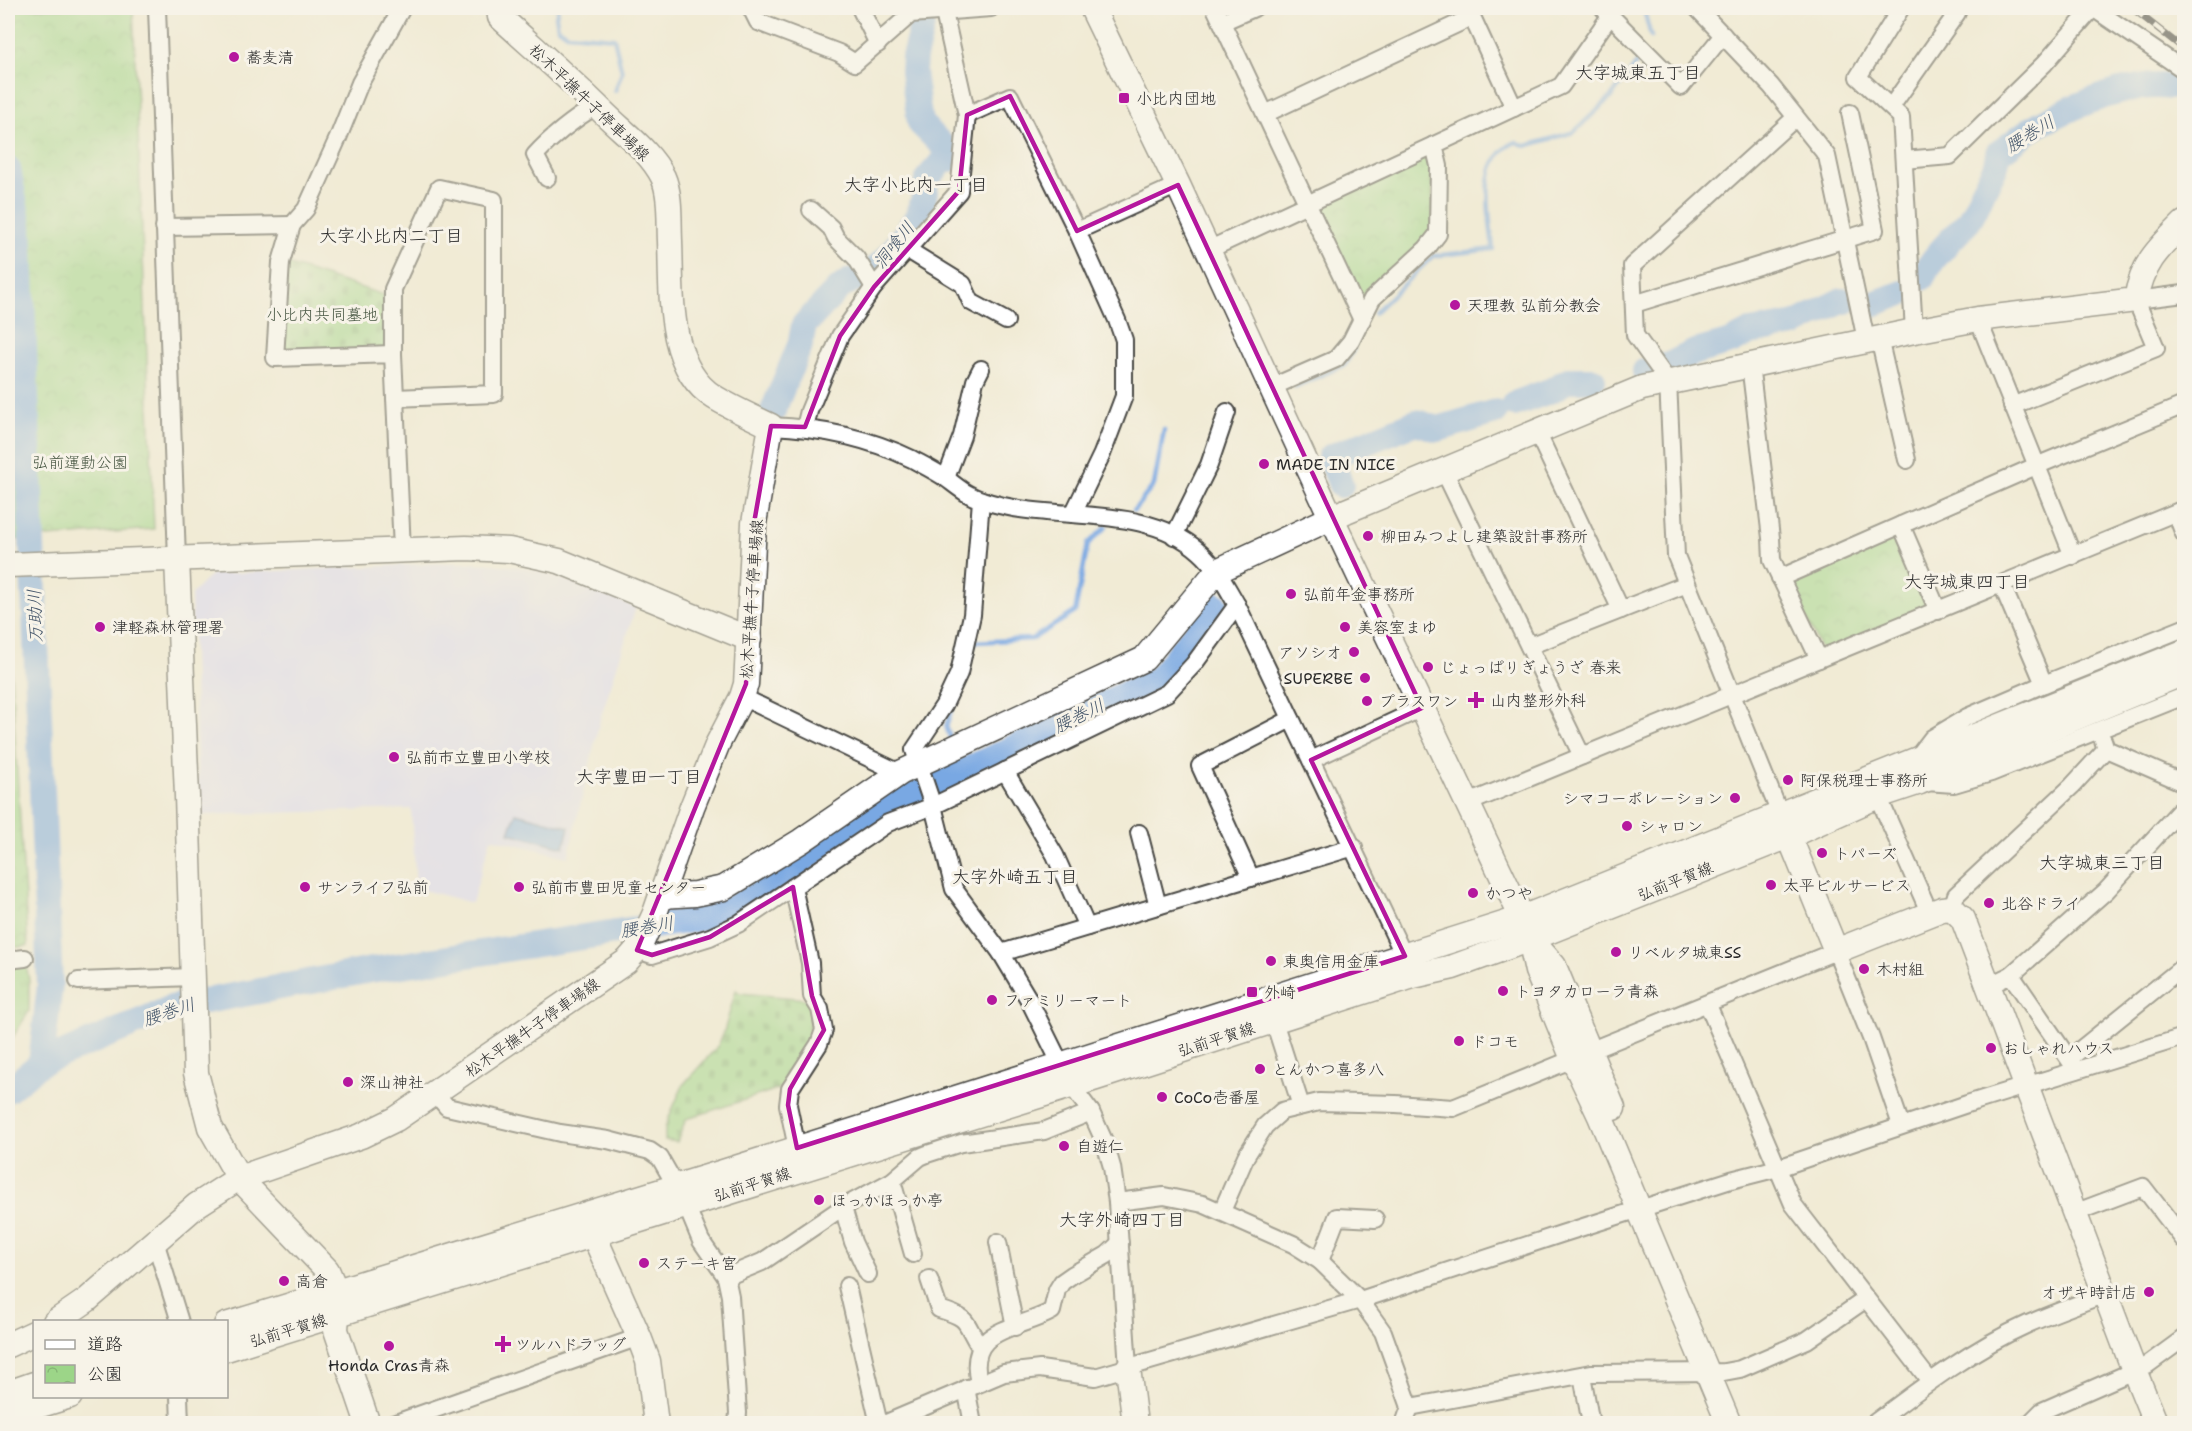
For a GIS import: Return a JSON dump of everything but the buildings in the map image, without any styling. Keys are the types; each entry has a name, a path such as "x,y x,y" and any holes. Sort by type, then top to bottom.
{"street":[{"path":"157,8 196,1073 210,1127 239,1178 327,1270 337,1303 336,1330 368,1424"},
{"path":"393,354 274,358 281,262 292,225 306,209 360,83 402,8"},
{"name":"松木平撫牛子停車場線","path":"58,1320 87,1300 197,1204 239,1178 361,1136 396,1119 627,961 639,948 658,904 692,807 718,742 746,684 754,523 771,426 712,396 699,384 685,364 678,345 673,306 668,199 663,178 631,138 500,17 498,8"},
{"path":"751,8 758,22 839,53 855,63 912,14 991,8"},
{"path":"860,8 878,44"},
{"path":"1092,8 1178,185 1332,518 1468,803 1526,929 1537,971 1581,1055 1600,1116 1646,1208 1715,1372 1745,1424"},
{"path":"1254,8 1219,15 1362,320"},
{"path":"1697,8 1771,87 1827,156 1844,239 1906,460"},
{"path":"1901,8 1858,77 1901,117 1914,331"},
{"path":"1904,160 1950,156 2045,63 2093,8 2184,70"},
{"path":"805,427 809,411 840,336 870,280 908,250 958,191 967,115 944,10"},
{"path":"1265,114 1470,12 1514,108"},
{"path":"1208,250 1562,86 1606,12 1681,87 1723,35"},
{"path":"1891,107 1957,13"},
{"path":"967,115 1010,96 1077,231 1124,340 1124,396 1102,454 1073,514"},
{"path":"547,178 535,155 553,135 597,105"},
{"path":"1634,304 1875,230 1850,113"},
{"path":"1795,118 1632,266 1635,335 1662,372 1676,556 1871,1038 1901,1125"},
{"path":"1272,387 1336,360 1351,341 1372,299 1427,248 1438,234 1439,166 1434,145"},
{"path":"1077,231 1178,185"},
{"path":"395,398 494,394 494,201 439,188 393,289 393,354 395,398 402,550"},
{"path":"811,210 831,228 836,238 856,258 870,280"},
{"path":"2012,406 2156,348 2136,300 2142,276 2152,256 2184,223"},
{"path":"164,227 292,225"},
{"path":"908,250 963,284 970,302 1006,321"},
{"path":"658,904 724,888 913,770 1144,659 1217,571 1332,518 1642,388 1662,372 1750,364 1978,319 2184,294"},
{"path":"1978,319 2073,556"},
{"path":"1750,364 1772,538 1772,560 1820,659"},
{"path":"946,478 962,436 975,381 981,369"},
{"path":"1780,578 2036,466 2184,405"},
{"path":"1174,536 1209,465 1227,412"},
{"path":"771,426 805,427 884,448 946,478 965,494 1001,506 1135,520 1174,536 1200,552 1217,571 1237,604 1409,966"},
{"path":"1537,432 1621,610"},
{"path":"1444,471 1582,756"},
{"path":"981,500 972,615 959,673 944,705 914,750 913,770 932,802 954,889 1001,953 1028,998 1066,1075 1091,1112 1112,1167 1117,1202 1128,1368 1135,1424"},
{"path":"1468,803 2180,511 2184,534"},
{"path":"1901,525 1938,611"},
{"path":"13,565 487,548 534,554 559,561 749,639"},
{"path":"1529,646 1687,584"},
{"path":"2002,585 2044,684"},
{"path":"639,948 652,955 710,937 738,924 888,823 1005,771 1167,693 1194,664 1237,604"},
{"path":"2184,628 1967,717 1932,738 1918,771 1954,784 1991,773 2184,696"},
{"name":"弘前平賀線","path":"1526,929 1789,836 1878,796 1918,771 2184,652"},
{"name":"弘前平賀線","path":"228,1348 337,1303 1409,966 1453,967 1526,929 1780,814 1918,771 2184,672"},
{"path":"741,697 913,770"},
{"path":"1311,760 1422,708"},
{"path":"1251,878 1200,766 1291,719"},
{"path":"2099,729 2106,749 2184,783"},
{"path":"1222,1212 1246,1156 1265,1126 1282,1111 1319,1102 1453,1108 1836,951 1941,911 2072,786 2106,749"},
{"path":"1005,771 1055,855 1087,927"},
{"path":"1878,796 1941,911 1962,919 2156,1424"},
{"path":"1988,987 2011,975 2106,891 2184,806"},
{"path":"1139,833 1158,906"},
{"path":"1001,953 1354,847"},
{"path":"793,887 810,963 812,996 820,1009 824,1030 819,1044 790,1089 788,1105 797,1148"},
{"path":"8,960 26,958"},
{"path":"2074,1065 2184,966"},
{"path":"2011,975 2074,1065"},
{"path":"78,981 193,981"},
{"path":"1708,1005 1792,1204 1930,1381"},
{"path":"1271,1010 1301,1106"},
{"path":"847,1286 881,1424 1004,1373 1040,1369 1095,1377 1360,1300 1731,1180 1778,1168 1901,1125 2026,1087 2074,1065 2184,1037"},
{"name":"弘前平賀線","path":"681,1196 797,1148 1066,1075"},
{"path":"435,1093 447,1107 560,1132 608,1140 650,1151 660,1158 681,1196 701,1241 726,1277 730,1296 737,1424"},
{"path":"726,1277 762,1262 843,1207 892,1181 920,1157 970,1141 1044,1131 1091,1112"},
{"path":"892,1181 913,1254"},
{"path":"2074,1213 2143,1187 2184,1240"},
{"path":"1117,1202 1164,1196 1203,1204 1293,1244 1320,1261 1360,1300 1383,1332 1410,1407 1404,1424"},
{"path":"843,1207 853,1242 868,1274"},
{"path":"1320,1261 1337,1216 1375,1219"},
{"path":"589,1225 648,1361 656,1424"},
{"path":"155,1241 179,1320"},
{"path":"998,1242 1015,1326"},
{"path":"974,1424 972,1386 980,1347 988,1336 1052,1311 1062,1282 1107,1255 1120,1243"},
{"path":"929,1279 939,1309 957,1314 968,1322 980,1347"},
{"path":"1873,1424 1930,1381 2027,1324 2105,1294"},
{"path":"1410,1407 1591,1373 1715,1372 1740,1369 1807,1340 1866,1299"},
{"name":"弘前平賀線","path":"228,1325 337,1303"},
{"path":"8,1345 33,1334"},
{"path":"393,1424 639,1337"},
{"path":"2029,1424 2042,1411 2134,1370 2164,1354 2184,1338"},
{"path":"1715,1372 1729,1424"},
{"path":"1582,1375 1591,1424"},
{"path":"8,1393 33,1384"},
{"path":"8,1415 63,1398"},
{"path":"179,1398 180,1424"}],"highlighted area":[{"path":"1010,96 1077,231 1178,185 1422,708 1311,760 1405,956 797,1148 788,1105 790,1089 824,1030 812,996 793,887 710,937 652,955 637,950 746,684 754,523 771,426 805,427 840,336 874,287 959,191 967,115"}],"shaded area":[{"name":"弘前市立豊田小学校","path":"449,563 490,564 533,569 636,607 601,716 568,857 491,838 472,903 416,888 411,809 199,815 191,595 212,574"}],"green space":[{"name":"弘前運動公園","path":"8,8 133,8 154,529 8,540"},
{"path":"1424,156 1432,161 1433,232 1368,295 1356,293 1318,211 1320,205"},
{"name":"小比内共同墓地","path":"287,264 384,295 387,350 279,353"},
{"path":"1893,536 1900,537 1929,604 1926,610 1825,650 1820,648 1791,585 1793,580"},
{"path":"8,625 28,946 8,948"},
{"path":"25,958 29,980 29,1011 8,1045 8,960"},
{"path":"736,990 740,993 806,999 818,1013 814,1044 787,1086 686,1119 677,1142 665,1140 665,1128 683,1085 717,1047 723,1035"}],"water":[{"path":"516,813 569,827 564,847 509,833"}],"waterway":[{"path":"558,8 556,16 558,28 568,34 614,38 622,72 615,91"},
{"path":"1639,8 1645,14 1651,37"},
{"name":"洞喰川","path":"772,413 800,345 804,325 838,289 850,281 871,274 892,252 917,218 924,198 927,179 942,162 950,159 951,154 920,123 913,72 914,57 922,26"},
{"path":"1374,313 1433,256 1493,249 1488,189 1490,174 1503,150 1516,142 1526,146 1574,132 1611,97 1639,60"},
{"name":"腰巻川","path":"1922,278 1937,256 1972,215 1995,168 1998,153 2034,127 2085,103 2120,91 2154,86 2169,87"},
{"name":"万助川","path":"8,169 19,226 50,985 41,1063"},
{"name":"腰巻川","path":"1870,305 1903,293"},
{"name":"腰巻川","path":"1645,371 1671,364 1695,352 1731,342 1750,332 1796,324 1840,301 1846,301"},
{"path":"1295,387 1345,365 1354,349"},
{"name":"腰巻川","path":"1514,404 1552,390 1568,380 1593,380"},
{"name":"腰巻川","path":"1341,485 1330,457 1416,422 1438,429 1495,412"},
{"path":"1134,510 1154,485 1164,430"},
{"path":"973,646 974,642 1032,639 1075,612 1088,544 1106,527"},
{"name":"腰巻川","path":"8,1090 41,1063 174,1007 371,970 712,917 775,883 824,845 874,814 1160,677 1216,605"},
{"path":"951,740 946,726 953,705"},
{"path":"955,754 962,772"}],"railway":[{"path":"2132,8 2184,49"}],"place":[{"name":"蕎麦清","path":"234,57"},
{"name":"小比内団地","path":"1124,98"},
{"name":"天理教 弘前分教会","path":"1455,305"},
{"name":"MADE IN NICE","path":"1264,464"},
{"name":"柳田みつよし建築設計事務所","path":"1368,536"},
{"name":"弘前年金事務所","path":"1291,594"},
{"name":"津軽森林管理署","path":"100,627"},
{"name":"美容室まゆ","path":"1345,627"},
{"name":"アソシオ","path":"1354,652"},
{"name":"じょっぱりぎょうざ 春来","path":"1428,667"},
{"name":"SUPERBE","path":"1365,678"},
{"name":"山内整形外科","path":"1476,700"},
{"name":"プラスワン","path":"1367,701"},
{"name":"弘前市立豊田小学校","path":"394,757"},
{"name":"阿保税理士事務所","path":"1788,780"},
{"name":"シマコーポレーション","path":"1735,798"},
{"name":"シャロン","path":"1627,826"},
{"name":"トパーズ","path":"1822,853"},
{"name":"太平ビルサービス","path":"1771,885"},
{"name":"サンライフ弘前","path":"305,887"},
{"name":"弘前市豊田児童センター","path":"519,887"},
{"name":"かつや","path":"1473,893"},
{"name":"北谷ドライ","path":"1989,903"},
{"name":"リベルタ城東SS","path":"1616,952"},
{"name":"東奥信用金庫","path":"1271,961"},
{"name":"木村組","path":"1864,969"},
{"name":"トヨタカローラ青森","path":"1503,991"},
{"name":"外崎","path":"1252,992"},
{"name":"ファミリーマート","path":"992,1000"},
{"name":"ドコモ","path":"1459,1041"},
{"name":"おしゃれハウス","path":"1991,1048"},
{"name":"とんかつ喜多八","path":"1260,1069"},
{"name":"深山神社","path":"348,1082"},
{"name":"CoCo壱番屋","path":"1162,1097"},
{"name":"自遊仁","path":"1064,1146"},
{"name":"ほっかほっか亭","path":"819,1200"},
{"name":"ステーキ宮","path":"644,1263"},
{"name":"高倉","path":"284,1281"},
{"name":"オザキ時計店","path":"2149,1292"},
{"name":"ツルハドラッグ","path":"503,1344"},
{"name":"Honda Cras青森","path":"389,1346"}],"district":[{"name":"大字城東五丁目","path":"1638,73"},
{"name":"大字小比内一丁目","path":"916,185"},
{"name":"大字小比内二丁目","path":"391,236"},
{"name":"大字城東四丁目","path":"1967,582"},
{"name":"大字豊田一丁目","path":"639,777"},
{"name":"大字城東三丁目","path":"2102,863"},
{"name":"大字外崎五丁目","path":"1015,877"},
{"name":"大字外崎四丁目","path":"1122,1220"}]}
